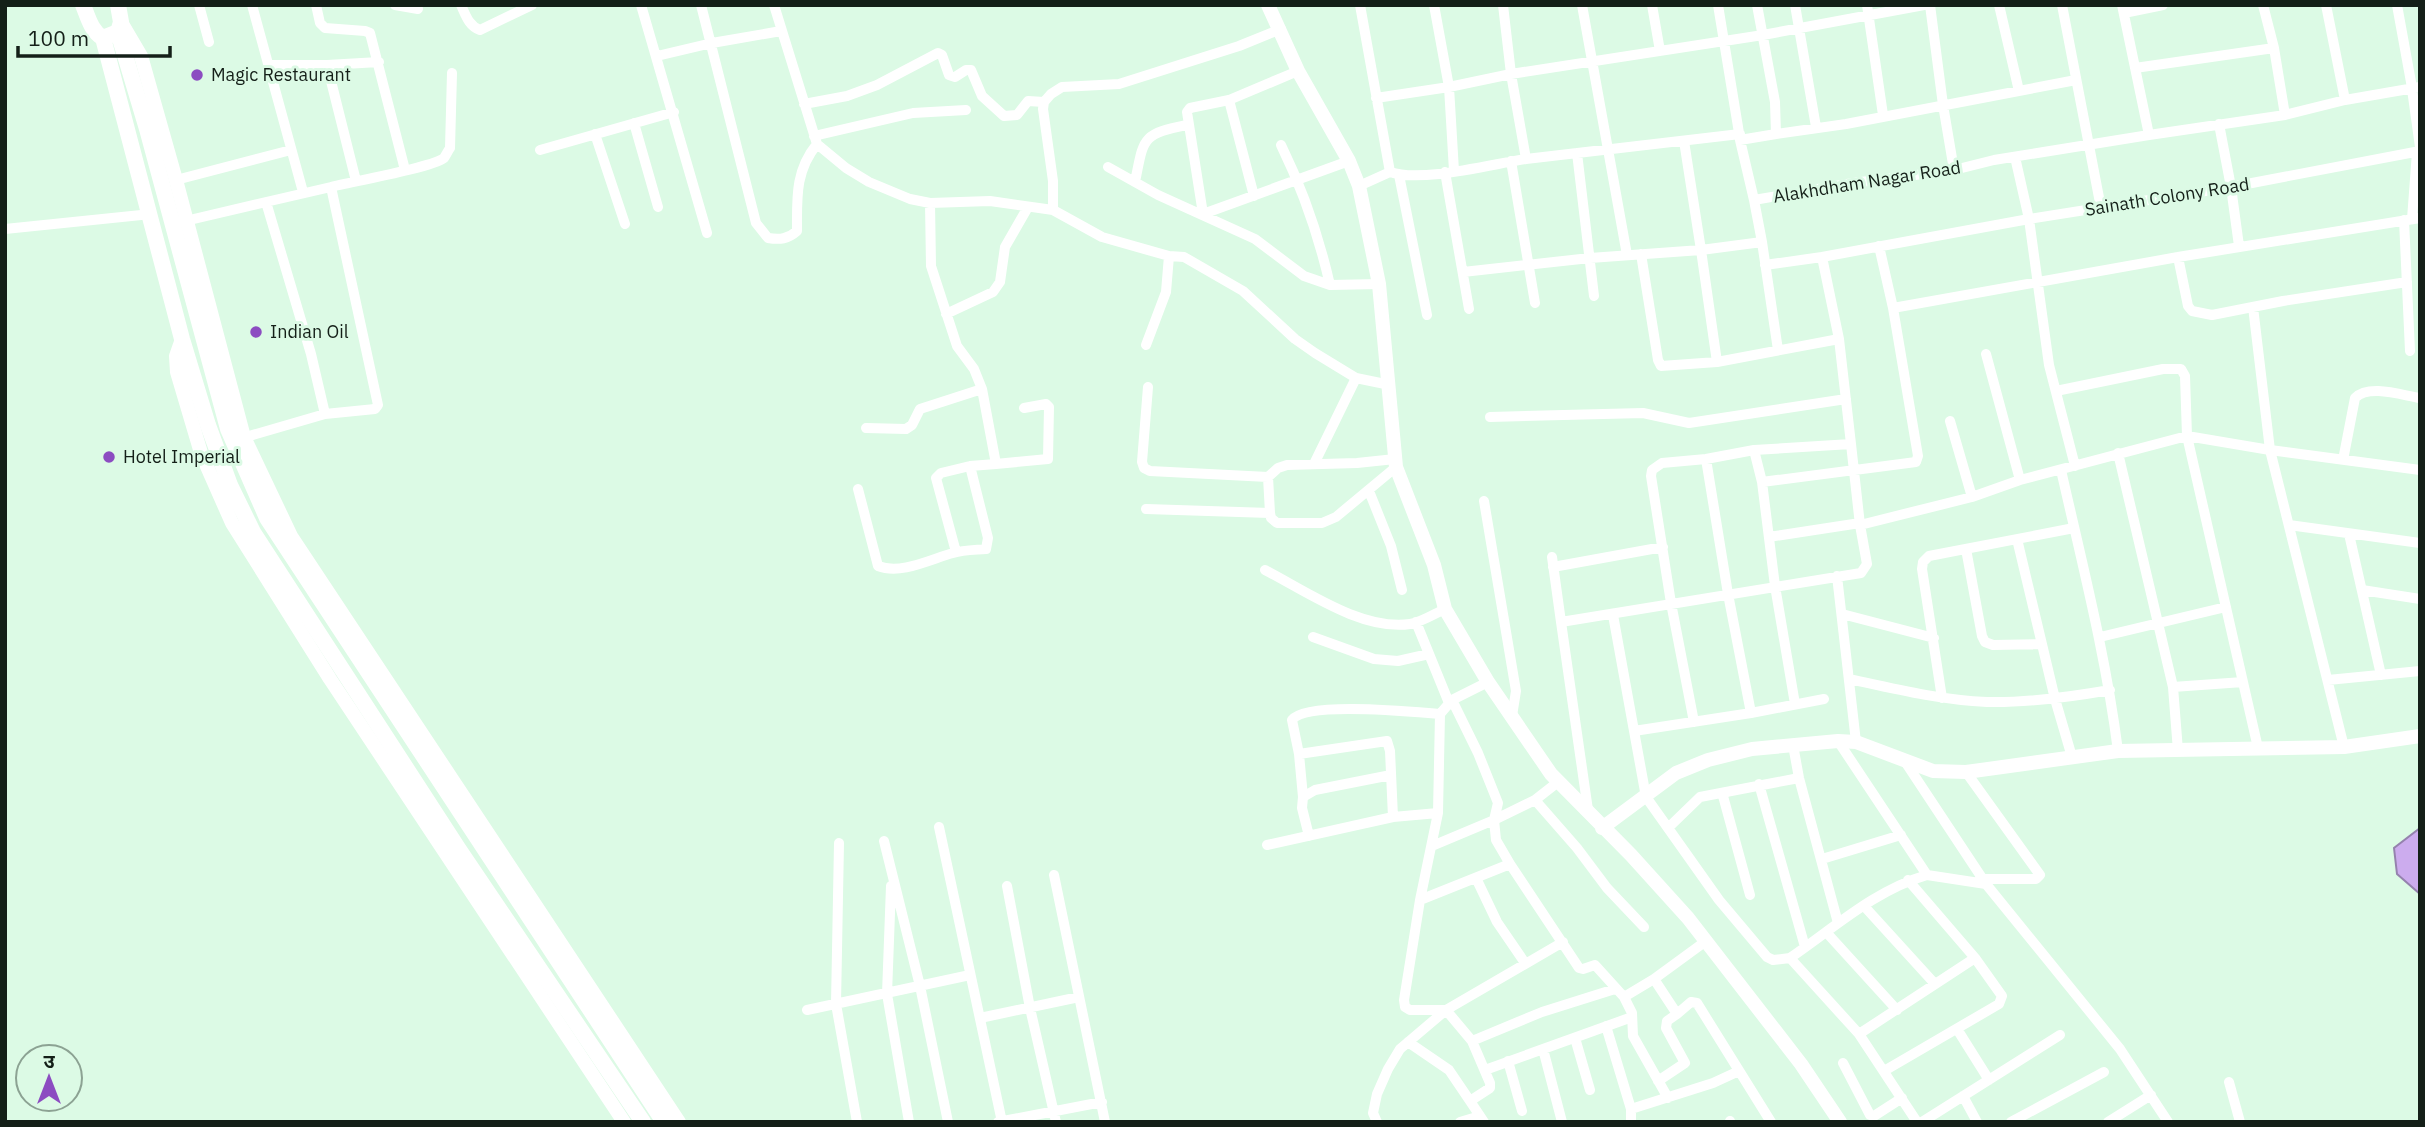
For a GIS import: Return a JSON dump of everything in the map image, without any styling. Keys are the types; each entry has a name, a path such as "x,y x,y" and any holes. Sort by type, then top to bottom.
{"main road":[{"path":"83,5 96,33 115,24"},
{"path":"115,24 151,214 182,339 230,485 253,532 458,848 643,1122"},
{"path":"115,24 179,223 238,439 267,518 664,1122"}],"street":[{"path":"199,5 209,42"},
{"path":"252,5 303,192"},
{"path":"316,5 320,23 325,29 369,32 379,62 405,170"},
{"path":"395,5 418,9"},
{"path":"461,5 468,22 480,30 532,5"},
{"path":"641,5 707,233"},
{"path":"701,5 756,223 768,238 780,240 791,237 797,231 799,184 805,159 816,140 913,113 967,110"},
{"path":"774,5 816,140 846,168 869,182 910,200 930,203 990,201 1053,210 1102,237 1169,256 1184,257 1242,292 1315,353 1356,378 1390,385"},
{"path":"1360,5 1376,98 1427,315"},
{"path":"1434,5 1449,87 1450,171 1469,309"},
{"path":"1503,5 1511,74 1526,159"},
{"path":"1582,5 1627,255"},
{"path":"1652,5 1660,51"},
{"path":"1718,5 1740,137 1754,200"},
{"path":"1757,5 1775,102 1776,134"},
{"path":"1795,5 1816,127"},
{"path":"1376,98 1763,35 1867,11 1924,5"},
{"path":"1930,5 1954,170"},
{"path":"1999,5 2019,91"},
{"path":"2062,5 2101,208"},
{"path":"2148,135 2123,9 2163,5"},
{"path":"2263,5 2274,48 2285,115"},
{"path":"2326,5 2345,100"},
{"path":"2396,5 2416,88 2419,150 2407,282 2410,351"},
{"path":"1270,6 1298,71 1349,162 1359,186 1379,284 1396,463 1434,565 1445,609 1488,682 1558,782 1631,855 1706,941 1801,1064 1840,1122"},
{"path":"1867,11 1883,115"},
{"path":"115,24 141,57 176,180 179,223 438,161 445,157 450,148 452,73"},
{"path":"1053,210 1053,181 1042,109 1044,103 1062,87 1119,84 1239,46 1281,29"},
{"path":"657,56 781,31"},
{"path":"2135,68 2274,48"},
{"path":"804,104 847,96 877,85 938,53 943,55 950,75 955,77 971,70 982,96 1004,116 1017,115 1028,101 1044,103"},
{"path":"268,65 379,62"},
{"path":"327,65 356,181"},
{"path":"1203,214 1186,115 1191,108 1229,100 1298,71"},
{"path":"1359,186 1395,174 1450,171 1526,159 1684,141 1776,134 1846,124 2076,80"},
{"name":"Alakhdham Nagar Road","path":"1778,351 1754,200 2285,115 2345,100 2416,88"},
{"path":"1229,100 1254,196"},
{"path":"540,150 674,112"},
{"path":"634,123 657,207"},
{"path":"2219,124 2239,246"},
{"path":"1135,182 1144,142 1150,135 1188,125"},
{"path":"595,134 625,224"},
{"path":"1684,141 1717,362"},
{"path":"1281,145 1298,180 1324,258 1330,285"},
{"path":"176,180 291,150"},
{"name":"Sainath Colony Road","path":"1765,265 2231,187 2419,150"},
{"path":"1577,153 1594,296"},
{"path":"2015,157 2029,219 2047,347 2075,466"},
{"path":"1203,214 1349,162"},
{"path":"1511,162 1535,303"},
{"path":"1108,167 1158,195 1255,239 1304,276 1330,285 1379,284"},
{"path":"331,187 378,405 375,409 325,414 238,439 291,536 679,1122"},
{"path":"266,202 311,354 325,414"},
{"path":"930,203 931,266 957,346 974,369 982,389 996,464"},
{"path":"946,314 993,292 1000,282 1005,247 1028,206"},
{"path":"5,229 151,214"},
{"path":"1893,309 2239,246 2412,219"},
{"path":"1463,272 1762,242"},
{"path":"1762,482 1916,462 1918,456 1893,309 1879,246"},
{"path":"1641,254 1661,366 1717,362 1839,339"},
{"path":"1146,345 1166,292 1169,256"},
{"path":"1561,622 1861,573 1866,568 1839,339 1822,257"},
{"path":"2178,257 2188,306 2192,311 2212,314 2407,282"},
{"path":"2253,307 2270,450 2344,747"},
{"path":"182,339 176,356 177,372 201,453 232,523 330,678 624,1122"},
{"path":"1986,354 2020,480"},
{"path":"2056,391 2163,369 2181,369 2185,376 2188,436 2258,748"},
{"path":"1314,464 1356,378"},
{"path":"1148,387 1142,462 1144,468 1150,471 1268,477 1278,468 1314,464 1396,463"},
{"path":"866,428 910,428 920,409 982,389"},
{"path":"2343,460 2355,398 2361,392 2420,398"},
{"path":"1490,417 1643,413 1689,423 1846,399"},
{"path":"956,552 936,478 941,473 970,466 1048,458 1049,407 1046,404 1024,408"},
{"path":"1950,421 1972,497"},
{"path":"1769,537 1860,524 1972,497 2020,480 2188,436 2420,470"},
{"path":"1694,722 1671,603 1652,470 1662,463 1706,459 1754,450 1852,444"},
{"path":"1754,450 1762,482 1775,586 1795,704"},
{"path":"2118,453 2174,687 2178,751"},
{"path":"1706,459 1751,713"},
{"path":"1268,477 1271,518 1277,523 1322,523 1369,491 1396,463"},
{"path":"858,489 878,566 913,566 956,552 986,548 988,538 970,466"},
{"path":"2061,470 2100,636 2118,751"},
{"path":"1369,491 1391,546 1402,590"},
{"path":"1484,501 1516,691 1511,716"},
{"path":"1146,509 1270,513"},
{"path":"2289,526 2420,543"},
{"path":"1942,698 1923,562 1929,556 2074,528"},
{"path":"2349,534 2381,675"},
{"path":"2017,539 2055,699 2073,757"},
{"path":"1589,814 1553,562 1664,547"},
{"path":"1966,549 1982,636 1986,642 1993,645 2042,644"},
{"path":"1265,570 1353,615 1389,625 1416,622 1445,609"},
{"path":"1837,576 1856,742"},
{"path":"2362,590 2420,599"},
{"path":"2100,636 2226,607"},
{"path":"1842,614 1934,638"},
{"path":"1612,615 1646,797 1719,900 1767,957 1773,960 1790,958 1864,906 1908,880 1927,874 1985,882 2036,879 2040,874 1966,772"},
{"path":"1416,622 1451,701 1478,753 1498,803 1494,820 1496,840 1580,968 1595,965 1624,997 1632,1017 1633,1036 1668,1098"},
{"path":"1313,636 1374,659 1398,661 1429,654"},
{"path":"2328,680 2420,671"},
{"path":"1849,679 1942,698 1989,702 2055,699 2110,690"},
{"path":"1446,1010 1410,1010 1405,1007 1420,900 1438,813 1440,714 1451,701 1488,682"},
{"path":"2174,687 2243,682"},
{"path":"1634,731 1824,699"},
{"path":"1309,836 1302,808 1299,754 1292,720 1295,715 1316,710 1342,709 1440,714"},
{"path":"1602,828 1676,773 1708,760 1752,750 1793,745 1856,742 1933,771 1966,772 2118,751 2344,747 2420,736"},
{"path":"1299,754 1387,741 1393,817"},
{"path":"1838,741 1927,874"},
{"path":"1793,745 1799,778 1838,923"},
{"path":"1903,759 1985,882 2120,1049 2168,1122"},
{"path":"1303,797 1315,790 1391,775"},
{"path":"1668,828 1700,797 1799,778"},
{"path":"1432,846 1535,800 1558,782"},
{"path":"1759,784 1805,947"},
{"path":"1726,792 1723,800 1750,895"},
{"path":"1535,800 1577,848 1607,888 1644,927"},
{"path":"1266,845 1393,817 1438,813"},
{"path":"939,827 1001,1121 1055,1117 1102,1102"},
{"path":"1822,859 1901,835"},
{"path":"884,841 920,986 948,1122"},
{"path":"839,843 836,1004 857,1122"},
{"path":"1420,900 1510,864"},
{"path":"891,875 887,994 909,1122"},
{"path":"1054,875 1105,1122"},
{"path":"1476,878 1497,922 1525,963"},
{"path":"1884,1072 1999,1004 2002,996 1975,958 1908,880"},
{"path":"1007,886 1030,1008 1055,1117"},
{"path":"1864,906 1935,984"},
{"path":"1826,932 1897,1010"},
{"path":"1624,997 1706,941"},
{"path":"1377,1122 1373,1113 1377,1094 1400,1049 1446,1010 1563,942"},
{"path":"1790,958 1859,1034 1917,1122"},
{"path":"1859,1034 1975,958"},
{"path":"807,1010 970,975"},
{"path":"1654,979 1677,1014"},
{"path":"1472,1041 1542,1012 1615,989"},
{"path":"980,1018 1079,997"},
{"path":"1658,1081 1685,1063 1666,1028 1667,1021 1691,1002 1697,1003 1771,1122"},
{"path":"1446,1010 1472,1041 1490,1088 1470,1101"},
{"path":"1485,1070 1632,1017"},
{"path":"1606,1026 1631,1109 1631,1122"},
{"path":"1957,1029 1989,1080"},
{"path":"1922,1122 2060,1035"},
{"path":"1575,1038 1590,1090"},
{"path":"1408,1042 1448,1070 1482,1119 1460,1122"},
{"path":"1544,1049 1562,1122"},
{"path":"1508,1062 1522,1111"},
{"path":"1843,1063 1870,1115 1874,1116 1902,1098"},
{"path":"1631,1109 1713,1083 1739,1071"},
{"path":"2011,1122 2104,1072"},
{"path":"2229,1082 2240,1122"},
{"path":"2108,1122 2151,1095"},
{"path":"1963,1096 1977,1122"}],"shaded area":[{"path":"2420,828 2420,894 2397,874 2394,848"}],"place":[{"name":"Magic Restaurant","path":"197,75"},
{"name":"Indian Oil","path":"256,332"},
{"name":"Hotel Imperial","path":"109,457"}]}
